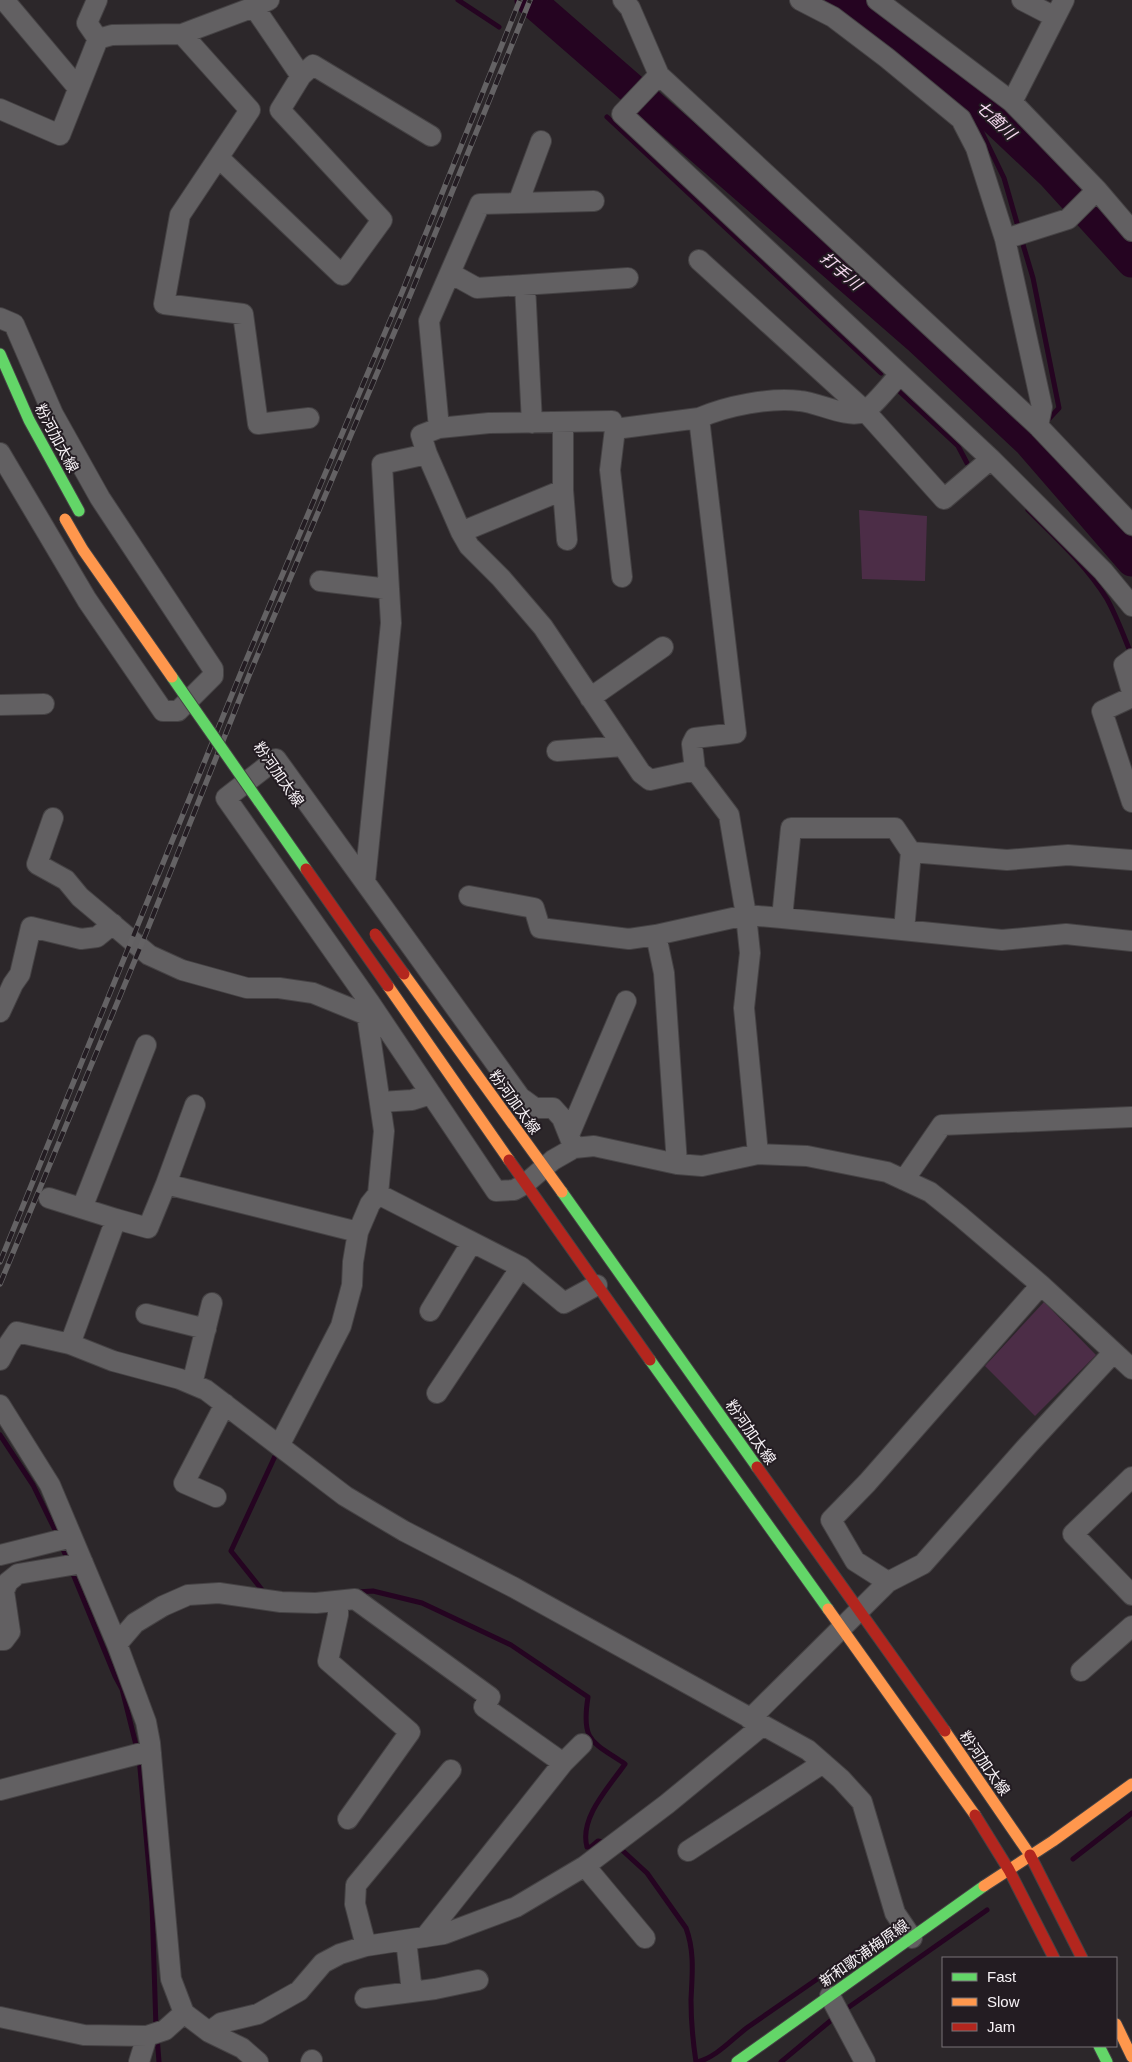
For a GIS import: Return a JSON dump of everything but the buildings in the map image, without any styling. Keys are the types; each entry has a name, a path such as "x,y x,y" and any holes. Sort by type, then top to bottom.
{"main road":[{"name":"粉河加太線","path":"0,354 29,420 81,515"},
{"path":"63,515 82,550 525,1184 986,1830 1009,1870 1053,1957"},
{"path":"193,677 210,702"},
{"name":"粉河加太線","path":"250,759 267,783"},
{"name":"粉河加太線","path":"370,927 545,1168 1030,1855 1081,1957"},
{"path":"1009,1870 1132,1784"},
{"name":"新和歌浦梅原線","path":"737,2062 1009,1870"},
{"path":"1117,2026 1132,2056"},
{"path":"1099,2047 1107,2062"}],"street":[{"path":"4,0 78,88"},
{"path":"97,0 87,23 98,39"},
{"path":"624,0 630,8 653,57 659,75 1038,426 1132,525"},
{"path":"800,0 840,23 887,58 961,119 976,148 1005,239 1042,407 1038,426"},
{"path":"877,0 1012,102 1097,190 1132,232"},
{"path":"1012,102 1059,9 1022,0"},
{"path":"98,39 112,35 182,34 261,4 301,76"},
{"path":"182,34 250,110 180,215 164,304 243,314 258,424 308,418"},
{"path":"0,109 60,135 98,39"},
{"path":"219,158 342,274 382,220 280,110 301,76 313,65 431,136"},
{"path":"659,75 622,114 991,459 1103,571 1132,606"},
{"path":"518,203 541,141"},
{"path":"1005,239 1068,219 1097,190"},
{"path":"439,428 430,322 480,204 594,201"},
{"path":"698,260 865,411 944,499 991,459"},
{"path":"450,273 477,288 628,278"},
{"path":"525,285 532,423"},
{"path":"0,318 14,324 53,414 100,498 214,669 214,676 178,711 163,711 88,600 0,453"},
{"path":"615,429 699,418 716,410 760,402 800,401 856,414 865,411 900,374"},
{"path":"699,418 736,733 695,738 692,744 695,770 729,815 746,915 750,952 744,1008 758,1154"},
{"path":"622,578 610,470 615,429 612,421 489,423 439,428 421,435 427,454 469,546 501,578 543,627 641,772 650,780 695,770"},
{"path":"563,423 563,490 567,540"},
{"path":"365,882 391,623 382,464 427,454"},
{"path":"461,532 563,490"},
{"path":"320,581 389,589"},
{"path":"590,698 663,647"},
{"path":"1130,661 1124,666 1132,692"},
{"path":"1132,697 1102,711 1132,802"},
{"path":"0,705 44,704"},
{"path":"557,751 623,746"},
{"path":"571,1142 562,1118 552,1108 535,1108 520,1097 276,759 226,798 369,1009 431,1094 496,1191 514,1190 525,1184 545,1168 571,1142 626,1001"},
{"path":"53,818 37,864 66,880 80,897 149,955 182,970 247,988 278,988 313,993 369,1009"},
{"path":"782,918 791,828 895,828 912,852 904,930"},
{"path":"912,852 1007,860 1068,855 1132,860"},
{"path":"469,896 534,908 540,928 629,940 746,915 1002,940 1066,934 1132,941"},
{"path":"0,1012 13,984 20,974 31,927 81,939 97,938 113,924"},
{"path":"656,935 664,973 677,1164"},
{"path":"279,1446 341,1326 352,1285 353,1262 358,1232 370,1204 378,1194 384,1131 369,1009"},
{"path":"82,1208 146,1045"},
{"path":"381,1102 412,1100 431,1094"},
{"path":"49,1198 148,1228 195,1105"},
{"path":"904,1180 942,1125 1132,1117"},
{"path":"571,1142 677,1164 702,1166 758,1154 807,1156 887,1172 930,1192 1041,1285 1132,1369"},
{"path":"166,1184 358,1232"},
{"path":"378,1194 521,1267 564,1303 596,1285"},
{"path":"70,1344 116,1219"},
{"path":"430,1311 472,1242"},
{"path":"437,1393 521,1267"},
{"path":"888,1582 855,1561 831,1520 867,1483 1041,1285"},
{"path":"192,1384 212,1303"},
{"path":"146,1314 206,1329"},
{"path":"0,1360 18,1332 70,1344 113,1361 192,1384 206,1390 345,1496 404,1531 513,1587 808,1750 862,1802 895,1913 912,1938"},
{"path":"209,2032 221,2023 258,2014 299,1991 323,1963 340,1954 366,1946 444,1934 516,1907 585,1866 667,1804 756,1722 841,1628 888,1582 923,1564 1113,1353"},
{"path":"216,1497 184,1483 225,1404"},
{"path":"0,1405 50,1485 62,1540 72,1565 117,1644 146,1722 140,1754 171,1979 184,2013 209,2032 242,2048 258,2062"},
{"path":"1132,1477 1073,1534 1132,1595"},
{"path":"0,1555 62,1540"},
{"path":"0,1640 4,1640 10,1632 4,1591 8,1582 18,1574 72,1565"},
{"path":"117,1644 136,1623 163,1606 188,1595 219,1593 282,1602 316,1603 355,1599 490,1697 484,1707 563,1763"},
{"path":"338,1601 338,1614 328,1661 410,1732 348,1819"},
{"path":"1081,1671 1132,1626"},
{"path":"412,1992 415,1938 563,1763 582,1744"},
{"path":"0,1790 140,1754"},
{"path":"688,1851 823,1763"},
{"path":"366,1946 355,1904 356,1885 451,1770"},
{"path":"585,1866 645,1938"},
{"path":"365,1998 478,1980"},
{"path":"830,1996 865,2062"},
{"path":"0,2017 84,2036 152,2034 165,2030 184,2013"},
{"path":"139,2062 152,2034"}],"shaded area":[{"path":"859,510 927,516 925,581 862,579"},
{"path":"1044,1302 1096,1355 1035,1416 985,1366"}],"waterway":[{"path":"458,0 499,27"},
{"name":"打手川","path":"530,0 918,338 1029,442 1132,561"},
{"name":"七箇川","path":"840,0 960,87 1053,175 1132,262"},
{"path":"960,87 1004,178 1019,230"},
{"path":"607,117 881,373"},
{"path":"1021,238 1033,278 1059,408 1045,423"},
{"path":"899,391 958,446 967,463"},
{"path":"1029,442 1038,431"},
{"path":"1028,510 1070,552 1099,587 1114,613 1132,656"},
{"path":"0,1435 33,1485 58,1536"},
{"path":"263,1591 231,1551 276,1454"},
{"path":"61,1544 68,1561"},
{"path":"71,1569 122,1689 137,1749"},
{"path":"357,1592 373,1591 422,1603 511,1645 588,1697 586,1723 591,1738 604,1750 625,1764 597,1803 587,1825 587,1847 591,1847 598,1841 603,1842"},
{"path":"139,1757 152,1902 156,2028"},
{"path":"1073,1859 1132,1813"},
{"path":"623,1851 647,1873 686,1928 692,1955 691,2016 696,2062"},
{"path":"849,2007 987,1910"},
{"path":"697,2062 718,2052 748,2027 891,1928"},
{"path":"781,2062 835,2017"},
{"path":"157,2036 159,2062"}],"railway":[{"path":"0,1262 242,670 403,290 520,0"},
{"path":"0,1284 140,948 250,673 411,293 530,0"}],"traffic: fast":[{"path":"0,354 29,420 79,511"},
{"path":"172,677 306,869"},
{"path":"562,1192 757,1467"},
{"path":"650,1360 828,1609"},
{"path":"737,2062 984,1886"},
{"path":"1100,2047 1107,2062"}],"traffic: slow":[{"path":"65,519 83,550 172,677"},
{"path":"404,974 562,1192"},
{"path":"388,986 509,1160"},
{"path":"828,1609 975,1815"},
{"path":"945,1731 1030,1855"},
{"path":"984,1886 1053,1841 1132,1784"},
{"path":"1117,2026 1132,2057"}],"traffic: jam":[{"path":"306,869 388,986"},
{"path":"375,934 404,974"},
{"path":"509,1160 650,1360"},
{"path":"757,1467 945,1731"},
{"path":"975,1815 1009,1870"},
{"path":"1030,1855 1081,1957"},
{"path":"1009,1870 1053,1957"}]}
